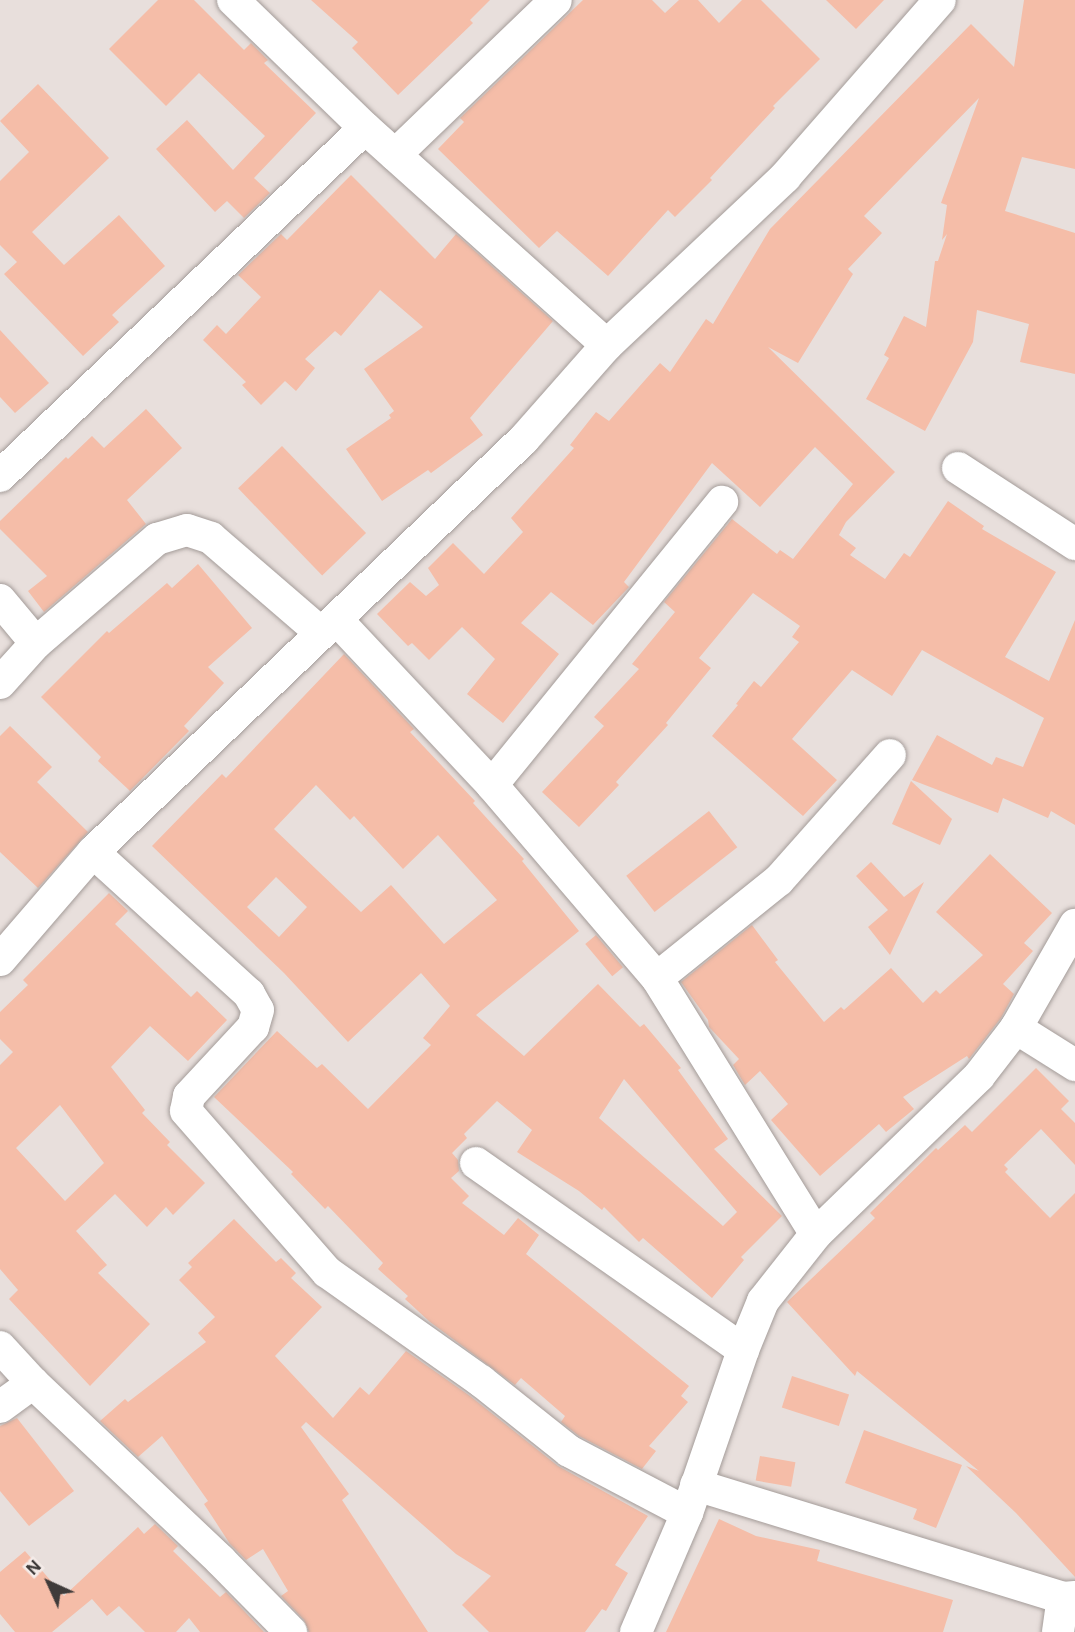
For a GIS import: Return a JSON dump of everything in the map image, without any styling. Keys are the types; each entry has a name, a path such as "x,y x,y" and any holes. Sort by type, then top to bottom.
{"street":[{"path":"233,0 365,128 607,345"},
{"path":"395,155 556,0"},
{"path":"0,960 93,852 524,439 607,345 785,177 940,0"},
{"path":"0,476 365,128"},
{"path":"958,468 1075,544"},
{"path":"492,785 722,502"},
{"path":"0,683 36,643 157,539 187,530 211,538 329,627 492,785 657,978 816,1234"},
{"path":"0,600 36,643"},
{"path":"657,978 779,880 890,755"},
{"path":"93,852 249,994 258,1010 253,1027 189,1096 186,1111 327,1272 481,1381 569,1451 692,1499 1069,1598 1058,1632"},
{"path":"636,1632 692,1499 743,1350 763,1301 816,1234 979,1076 1016,1028 1075,925"},
{"path":"1016,1028 1075,1065"},
{"path":"476,1163 743,1350"},
{"path":"0,1347 33,1383 221,1561 291,1632"},
{"path":"0,1407 33,1383"}],"building":[{"path":"158,0 194,0 244,50 251,43 268,60 264,63 316,113 254,178 270,193 244,218 227,201 215,212 156,149 187,120 233,170 265,136 199,73 166,106 109,49"},
{"path":"311,0 490,0 470,20 473,23 398,95 352,48 358,42"},
{"path":"583,0 652,0 665,13 679,0 698,0 719,23 742,0 761,0 820,59 773,106 775,108 710,178 712,180 675,217 668,210 608,276 557,231 539,248 438,149 464,122 460,118"},
{"path":"826,0 884,0 856,29"},
{"path":"1024,0 1075,0 1075,169 1022,157 1005,211 1075,233 1075,374 1020,362 1029,324 977,310 973,342 925,431 866,399 889,358 884,355 904,316 926,327 935,261 938,261 947,234 942,240 947,205 941,203 979,98 864,216 882,233 848,269 853,274 798,363 768,347 895,472 846,522 839,535 856,548 850,555 885,579 904,553 910,557 948,501 984,526 982,529 1056,572 1005,657 1049,681 1075,620 1075,825 1051,811 1048,818 1003,798 998,813 912,780 937,735 992,765 996,757 1023,767 1044,718 922,650 892,696 852,670 792,739 837,780 803,816 712,736 754,681 761,687 799,642 792,637 800,626 753,593 699,658 711,668 666,723 668,725 616,782 619,785 579,827 542,792 604,726 594,717 639,669 632,664 675,612 664,602 732,519 777,554 780,550 793,559 853,484 815,447 760,507 712,463 624,582 629,587 593,625 551,592 521,623 559,654 503,723 467,694 495,659 462,627 429,660 412,643 408,646 377,614 410,582 426,596 439,585 428,568 453,543 484,574 523,532 511,518 574,448 570,445 596,412 609,421 660,363 670,372 706,319 713,324 770,229 971,24 1014,67"},
{"path":"38,84 109,158 32,232 64,265 119,215 165,266 112,315 119,322 83,356 4,274 17,262 0,245 0,181 29,152 0,121"},
{"path":"351,175 435,259 456,234 553,321 470,418 483,435 431,473 428,470 382,501 346,449 391,418 389,415 394,411 364,369 423,327 380,290 341,336 335,331 305,359 315,368 296,391 285,381 261,405 242,385 246,382 203,340 217,325 226,334 261,297 238,275 281,234 287,240"},
{"path":"0,330 49,383 15,413 0,397"},
{"path":"146,409 182,448 127,500 146,524 44,612 28,591 47,576 0,529 0,521 66,457 68,459 92,436 104,448"},
{"path":"282,446 366,533 322,575 238,488"},
{"path":"198,564 252,628 208,667 224,683 184,726 189,731 130,791 98,761 101,757 41,697 107,631 109,633 167,583 172,588"},
{"path":"344,654 414,729 410,732 475,801 473,803 524,859 522,861 579,931 476,1015 524,1056 598,984 640,1027 644,1024 681,1068 678,1070 728,1139 714,1149 782,1216 741,1257 744,1260 712,1298 643,1238 639,1242 604,1207 602,1210 579,1191 517,1152 532,1130 497,1101 464,1134 467,1138 452,1153 458,1160 459,1171 451,1178 469,1196 462,1203 504,1235 518,1218 539,1235 526,1254 689,1386 681,1396 688,1402 649,1446 656,1451 642,1469 579,1436 561,1422 565,1416 521,1378 515,1385 430,1322 405,1299 408,1296 378,1269 383,1263 328,1206 325,1209 291,1174 293,1172 214,1097 277,1031 317,1068 322,1064 368,1109 431,1045 423,1038 450,1006 421,973 348,1042 284,973 152,846 222,774 226,778","holes":["316,785 350,820 354,816 403,869 438,835 497,900 444,944 391,885 361,912 274,829","276,877 307,907 279,937 247,907","624,1079 737,1212 723,1226 599,1118"]},
{"path":"10,726 52,767 37,782 88,832 38,888 0,852 0,736"},
{"path":"911,781 952,819 940,845 892,824"},
{"path":"709,811 737,847 655,912 626,876"},
{"path":"990,854 1052,913 1024,943 1033,951 1003,984 1014,994 1001,1018 969,1059 967,1056 903,1097 914,1109 886,1132 879,1124 820,1176 771,1120 788,1104 760,1071 745,1085 733,1065 739,1059 709,1027 708,1020 681,982 752,925 778,960 775,962 824,1022 841,1007 844,1010 891,968 923,1003 936,990 940,994 983,955 936,912"},
{"path":"871,862 904,897 924,882 890,955 868,927 888,910 856,876"},
{"path":"109,893 128,911 115,924 191,997 197,991 227,1020 188,1061 150,1026 111,1067 145,1110 142,1113 170,1142 167,1145 205,1183 173,1215 166,1207 147,1227 115,1194 76,1231 107,1265 98,1273 150,1324 90,1386 9,1299 18,1290 0,1269 0,1065 13,1052 0,1039 0,1012 28,985 23,980","holes":["60,1105 104,1163 65,1201 16,1148"]},
{"path":"596,935 623,967 612,976 585,944"},
{"path":"1036,1068 1069,1101 1061,1109 1075,1123 1075,1165 1041,1129 1004,1165 1008,1169 1005,1172 1050,1218 1075,1193 1075,1577 1016,1513 966,1466 979,1471 857,1371 855,1376 787,1302 875,1218 870,1213 936,1148 938,1150 965,1125 972,1132"},
{"path":"234,1219 276,1262 281,1258 296,1273 291,1278 322,1307 275,1356 333,1418 360,1387 369,1395 406,1351 470,1396 558,1466 648,1516 615,1565 628,1573 606,1611 602,1609 585,1632 489,1632 462,1605 491,1576 456,1554 306,1422 301,1427 349,1494 342,1500 428,1632 309,1632 304,1620 281,1596 288,1591 263,1549 246,1560 230,1544 204,1504 208,1501 162,1436 138,1457 100,1421 125,1399 128,1402 206,1342 198,1333 215,1317 179,1280 192,1267 188,1263"},
{"path":"792,1376 849,1395 839,1426 782,1407"},
{"path":"17,1418 74,1491 29,1526 0,1491 0,1426"},
{"path":"864,1430 962,1465 936,1528 913,1519 917,1509 845,1483"},
{"path":"760,1456 795,1462 791,1487 756,1481"},
{"path":"719,1519 756,1536 820,1550 817,1561 953,1600 943,1632 666,1632"},
{"path":"155,1524 178,1546 173,1551 220,1597 226,1592 264,1632 200,1632 189,1618 176,1632 145,1632 119,1606 107,1616 92,1599 52,1632 15,1632 0,1614 0,1572 25,1551 64,1596 138,1527 144,1534"}]}
